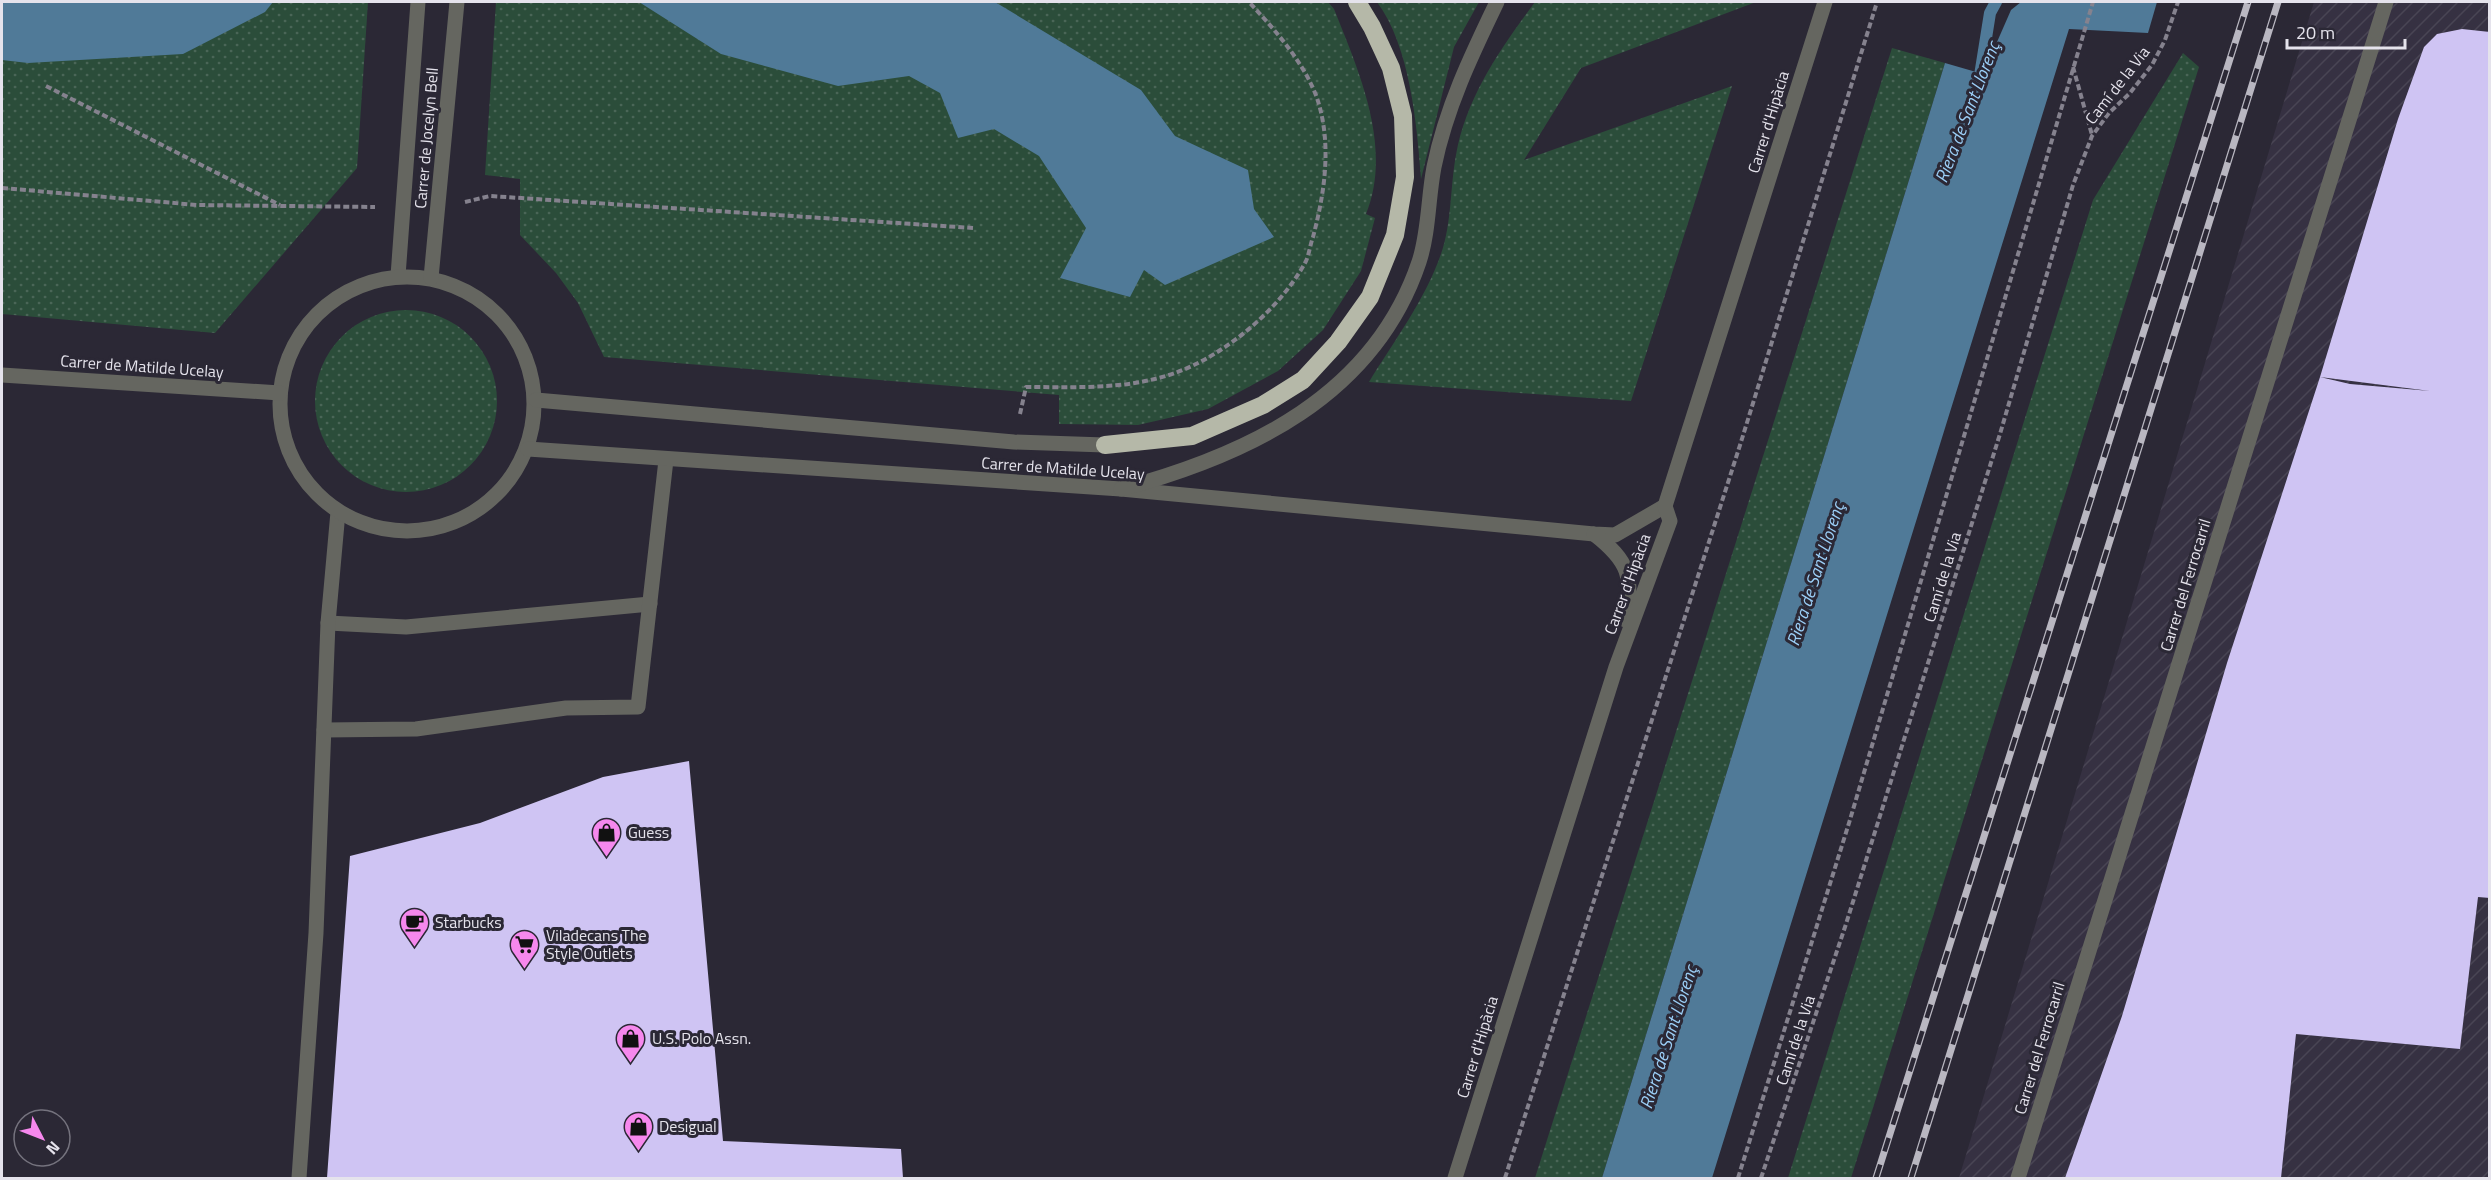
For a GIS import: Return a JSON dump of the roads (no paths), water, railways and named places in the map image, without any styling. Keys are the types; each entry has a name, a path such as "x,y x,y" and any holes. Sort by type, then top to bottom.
{"highway":[{"path":"1105,445 1192,436 1263,405 1302,380 1338,342 1370,297 1395,235 1405,177 1403,126 1390,68 1372,27 1357,2"}],"street":[{"name":"Carrer de Jocelyn Bell","path":"398,276 418,2"},
{"name":"Carrer de Jocelyn Bell","path":"431,278 458,2"},
{"path":"1121,489 1179,474 1265,436 1301,413 1361,364 1392,320 1419,261 1434,165 1461,75 1497,2"},
{"name":"Carrer d'Hipàcia","path":"1455,1179 1616,667 1670,520 1665,506 1825,2"},
{"name":"Carrer del Ferrocarril","path":"2018,1179 2386,2"},
{"path":"398,276 431,278 472,292 505,320 527,357 536,400 528,449 509,482 482,508 448,525 410,532 373,528 338,512 305,481 284,439 280,393 288,358 305,327 324,308 362,284 398,276"},
{"name":"Carrer de Matilde Ucelay","path":"2,375 280,393"},
{"name":"Carrer de Matilde Ucelay","path":"536,400 1014,442 1105,445"},
{"name":"Carrer de Matilde Ucelay","path":"528,449 1121,489 1594,534 1616,535 1665,506"},
{"path":"324,730 416,729 566,708 638,707 666,460"},
{"path":"299,1179 316,933 328,623 338,512"},
{"path":"1594,534 1616,551 1628,570 1629,603 1616,667"},
{"path":"328,623 406,627 650,604"}],"water":[{"path":"2,2 273,2 265,12 183,54 28,63 2,60"},
{"path":"639,2 995,2 1141,90 1175,136 1248,170 1254,209 1274,237 1165,285 1144,270 1130,297 1060,278 1086,228 1039,156 994,129 958,138 940,93 909,76 838,86 721,54"},
{"name":"Riera de Sant Llorenç","path":"2021,2 2157,2 2148,33 2069,29 1712,1178 1602,1178 1945,63 1983,74 2011,10"}],"waterway":[{"name":"Riera de Sant Llorenç","path":"1978,88 1990,13 1996,2"}],"railway":[{"path":"1876,1178 2248,2"},
{"path":"1911,1178 2278,2"}],"place":[{"name":"Guess","path":"607,858"},
{"name":"Starbucks","path":"414,948"},
{"name":"Viladecans The Style Outlets","path":"525,970"},
{"name":"U.S. Polo Assn.","path":"631,1064"},
{"name":"Desigual","path":"638,1152"}]}
